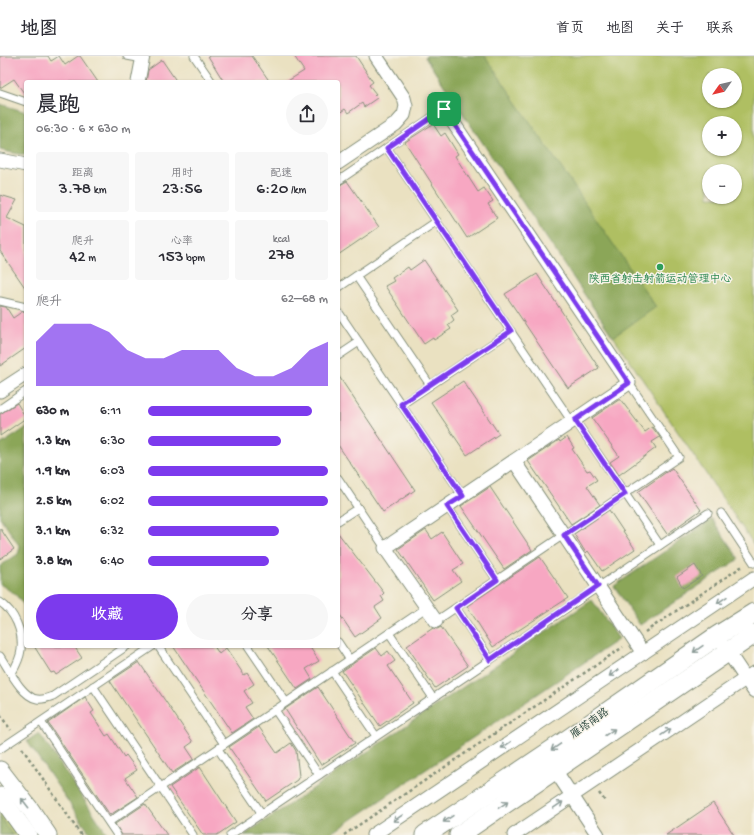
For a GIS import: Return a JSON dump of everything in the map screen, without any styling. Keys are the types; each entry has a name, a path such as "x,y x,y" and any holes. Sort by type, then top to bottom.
{"main road":[{"name":"雁塔南路","path":"425,835 717,636 754,613"},
{"name":"雁塔南路","path":"459,835 754,634"}],"street":[{"path":"340,162 400,122 404,115 406,106 404,98 376,56"},
{"path":"138,80 143,58"},
{"path":"436,621 385,548 629,383 444,109"},
{"path":"0,160 24,164"},
{"path":"0,391 24,375"},
{"path":"514,461 643,653"},
{"path":"373,835 754,578"},
{"path":"717,636 728,652 750,676 754,691"},
{"path":"514,835 750,676"},
{"path":"0,770 48,835"},
{"path":"555,770 598,835"},
{"path":"0,796 28,835"}],"lane":[{"path":"127,56 143,58"},
{"path":"194,56 211,80"},
{"path":"0,93 24,101"},
{"path":"340,180 444,109"},
{"path":"387,148 511,331 660,545"},
{"path":"340,287 437,221"},
{"path":"356,276 430,385"},
{"path":"0,301 24,307"},
{"path":"340,314 463,496"},
{"path":"401,404 511,331"},
{"path":"340,355 359,342"},
{"path":"436,621 679,457 629,383"},
{"path":"0,409 24,393"},
{"path":"340,481 385,548"},
{"path":"447,506 497,580"},
{"path":"340,520 358,508"},
{"path":"230,835 708,512"},
{"path":"721,514 753,561"},
{"path":"0,602 11,613 18,624 21,637 21,650 18,662 12,674"},
{"path":"109,822 426,608"},
{"path":"456,608 490,660"},
{"path":"389,633 433,698"},
{"path":"340,645 350,660"},
{"path":"0,749 150,648"},
{"path":"159,648 224,744"},
{"path":"249,648 286,702"},
{"path":"0,656 23,690 29,696 37,699 45,699 53,696 116,649"},
{"path":"332,672 376,736"},
{"path":"93,686 193,835"},
{"path":"275,710 319,775"},
{"path":"41,722 117,835"},
{"path":"218,749 262,814"}],"path":[{"path":"344,835 634,639 753,561"},
{"path":"0,714 81,835"}],"green space":[{"name":"陕西省射击射箭运动管理中心","path":"426,56 754,56 754,545 425,57"},
{"path":"485,56 656,307 613,337 425,57"},
{"path":"0,104 24,111 24,154 0,150"},
{"path":"24,429 24,605 16,595 0,584 0,566 18,554 20,547 0,517 0,445"},
{"path":"712,519 739,559 640,625 614,586"},
{"path":"592,600 619,639 329,835 244,835"},
{"path":"39,733 108,835 91,835 27,741"},
{"path":"0,808 18,835 0,835"},
{"path":"0,817 12,835 0,835"}],"building":[{"path":"0,56 48,56 51,61 59,56 65,65 80,56 97,80 24,80 24,93 14,79 0,88"},
{"path":"208,56 252,56 269,80 223,80"},
{"path":"294,56 356,56 373,82 369,85 376,94 374,95 377,98 364,107 362,103 348,113 345,109 340,113 340,80 289,80 304,71"},
{"path":"162,60 176,80 146,80 148,70"},
{"path":"433,124 441,136 445,133 458,154 455,156 478,192 484,188 493,201 488,204 497,218 467,238 405,142"},
{"path":"347,181 379,227 340,254 340,185"},
{"path":"0,195 17,200 7,218 24,226 24,286 0,251"},
{"path":"424,260 458,310 451,315 454,320 448,325 451,329 434,340 433,338 424,344 385,286 394,281 392,278 408,267 410,270"},
{"path":"537,274 599,368 568,388 505,294"},
{"path":"0,306 6,307 13,318 24,311 24,349 0,366"},
{"path":"340,378 415,490 383,512 340,448"},
{"path":"463,381 499,434 467,455 431,402"},
{"path":"620,399 645,432 652,427 660,437 652,442 656,448 619,475 610,462 619,456 592,418"},
{"path":"17,403 24,415 24,419 0,436 0,414"},
{"path":"567,437 574,448 572,449 587,471 590,470 597,480 587,486 600,505 571,524 528,461 559,440 560,442"},
{"path":"672,468 701,510 667,534 638,492"},
{"path":"490,487 532,550 504,569 461,506"},
{"path":"609,510 635,549 602,571 588,551 586,553 574,534"},
{"path":"0,528 14,549 0,559"},
{"path":"426,530 432,539 442,532 463,564 453,570 461,581 433,600 398,549"},
{"path":"340,536 384,593 381,596 384,601 375,607 382,618 355,637 340,615"},
{"path":"540,557 568,598 493,647 467,606"},
{"path":"695,565 702,576 683,588 677,577"},
{"path":"441,627 468,666 435,688 407,646 433,628 437,629"},
{"path":"35,648 75,648 82,658 56,675 54,672 51,673"},
{"path":"174,648 215,648 219,654 226,648 244,675 247,673 254,684 244,691 252,703 245,707 253,719 232,733"},
{"path":"269,648 310,648 319,661 306,669 312,679 297,689"},
{"path":"376,648 382,656 388,651 395,661 388,666 413,703 380,726 342,671"},
{"path":"139,662 193,742 186,747 194,759 172,773 110,681"},
{"path":"318,687 355,743 321,765 285,709"},
{"path":"85,697 94,711 91,713 106,736 109,734 124,757 126,755 137,770 125,778 138,797 110,815 48,723"},
{"path":"259,727 277,753 291,743 296,751 299,776 297,780 266,801 229,747"},
{"path":"200,767 236,822 217,835 203,835 170,787"},
{"path":"713,803 734,835 666,835"},
{"path":"145,804 167,835 122,835 115,824"}],"place":[{"name":"陕西省射击射箭运动管理中心","path":"660,267"}],"route":[{"path":"444,109 629,383 575,420 625,494 564,535 598,586 490,660 456,608 497,580 447,506 463,496 401,404 511,331 387,148 444,109"}]}
